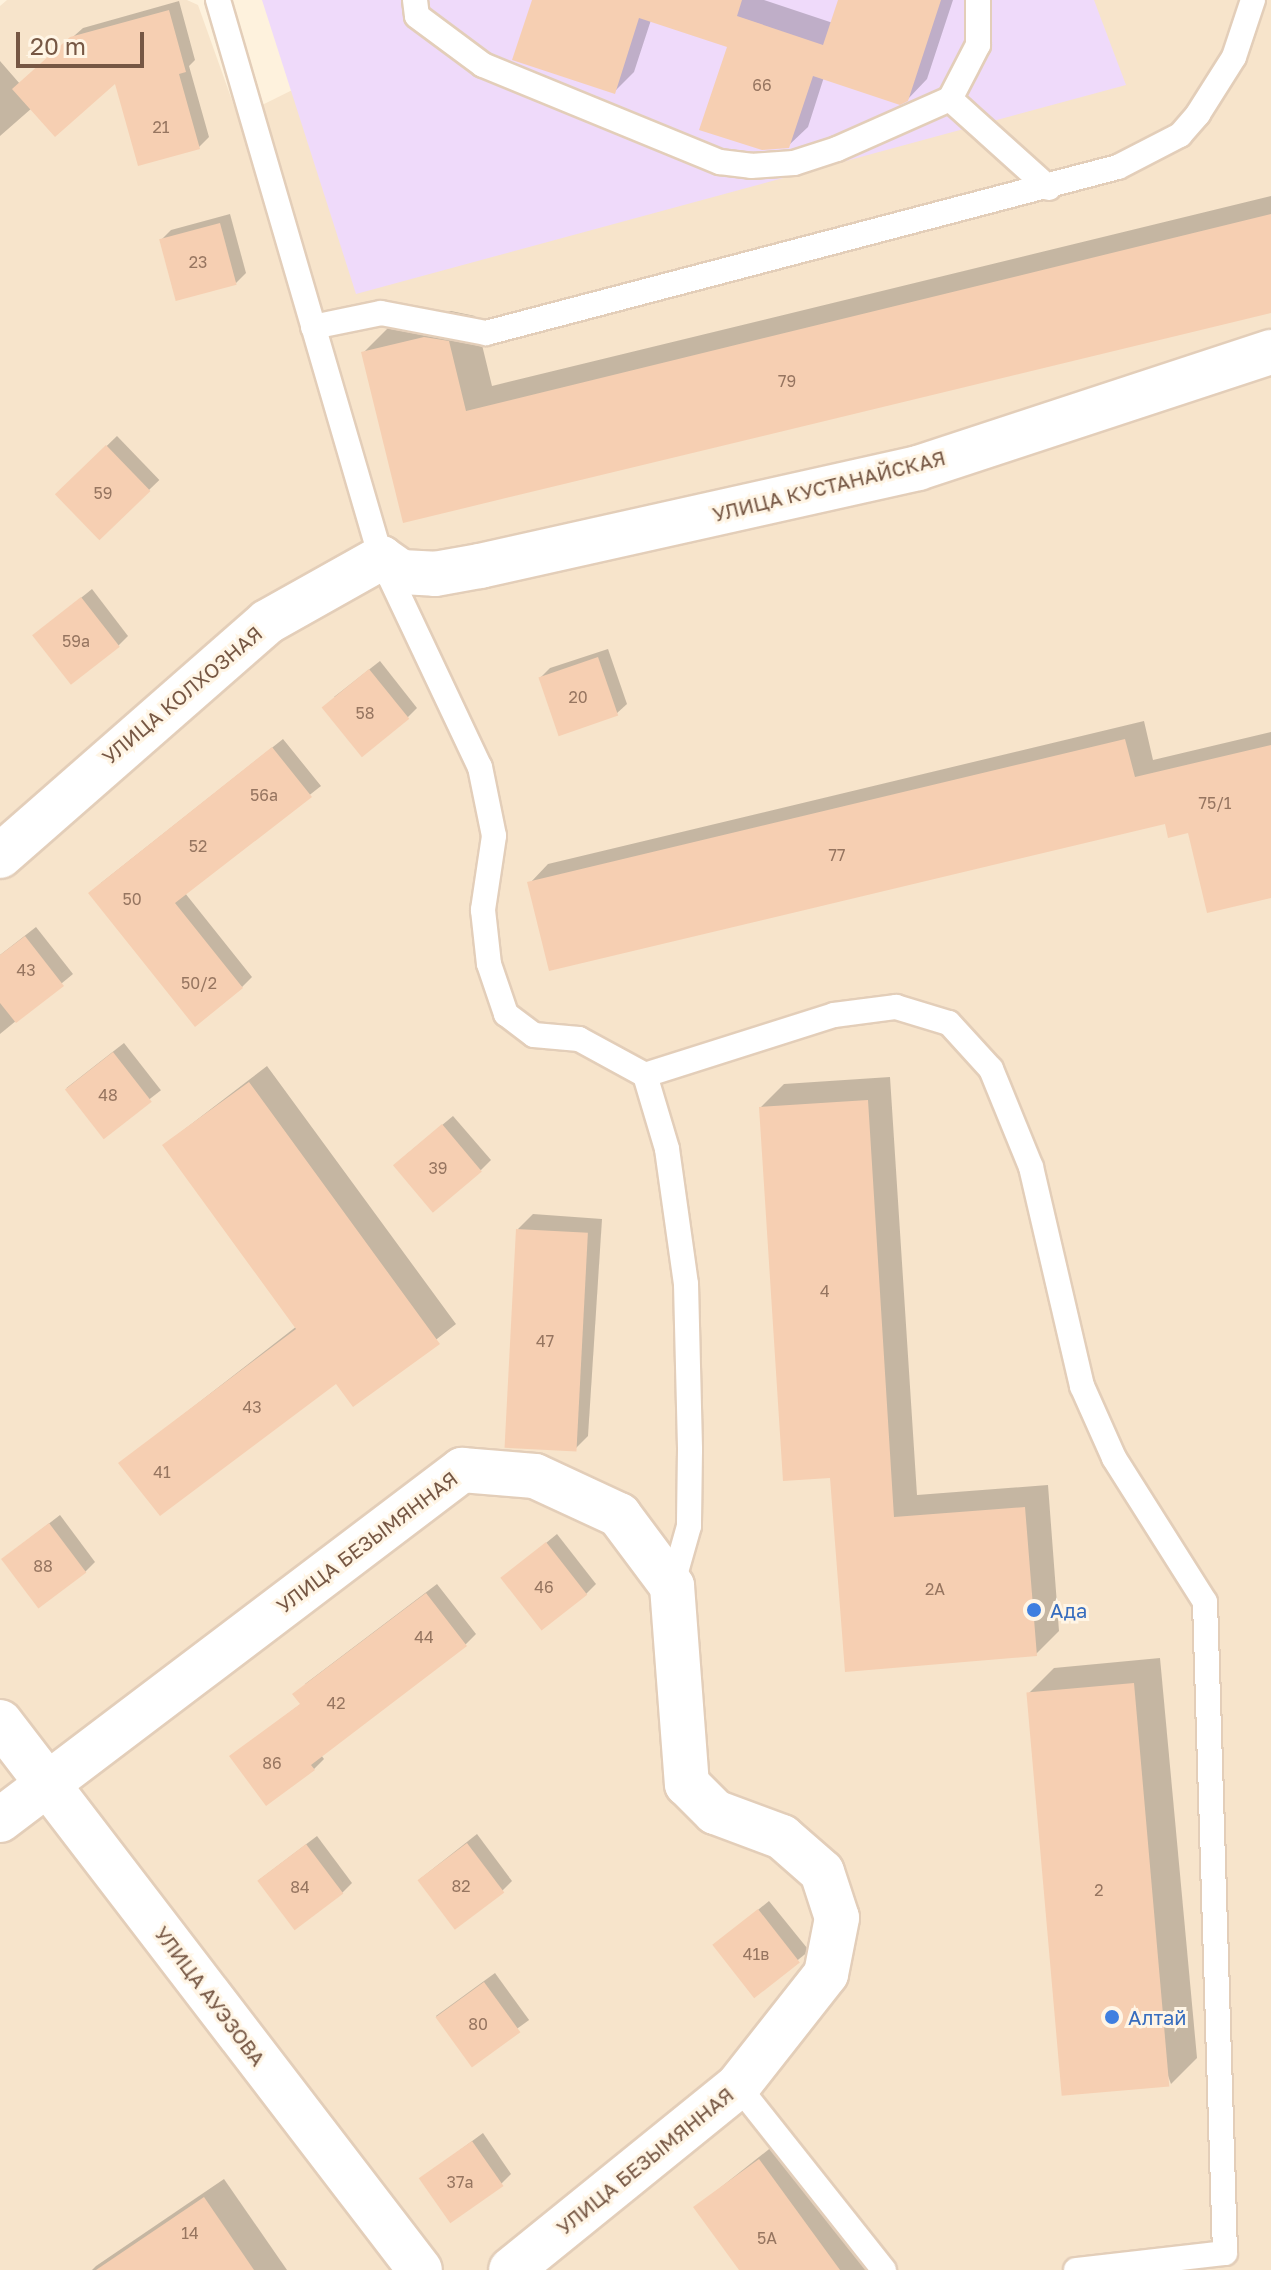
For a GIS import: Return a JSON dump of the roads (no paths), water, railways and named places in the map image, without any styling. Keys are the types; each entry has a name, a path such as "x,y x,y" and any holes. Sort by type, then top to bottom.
{"street":[{"name":"УЛИЦА КУСТАНАЙСКАЯ","path":"381,558 401,572 435,574 918,468 1271,352"},
{"name":"УЛИЦА КОЛХОЗНАЯ","path":"0,856 267,622 381,558"},
{"name":"УЛИЦА БЕЗЫМЯННАЯ","path":"0,1820 462,1470 535,1476 619,1515 672,1586 687,1784 715,1812 782,1837 822,1872 837,1918 826,1974 738,2086 511,2270"},
{"name":"УЛИЦА АУЭЗОВА","path":"0,1722 420,2270"}],"lane":[{"path":"218,0 381,558 480,767 494,836 483,910 489,964 506,1014 534,1035 579,1039 645,1075 667,1149 686,1284 689,1526 672,1586"},
{"path":"415,0 417,16 483,65 720,162 794,163 950,99 978,45 978,0"},
{"path":"313,327 381,313 471,334 486,333 1049,188 1118,167 1180,135 1234,57 1253,0"},
{"path":"950,99 1049,188"},
{"path":"645,1075 834,1015 896,1007 949,1023 991,1069 1031,1167 1082,1386 1114,1458 1205,1602 1225,2253 1076,2270"},
{"path":"738,2086 884,2270"}],"place":[{"name":"Ада","path":"1034,1610"},
{"name":"Алтай","path":"1112,2017"}]}
